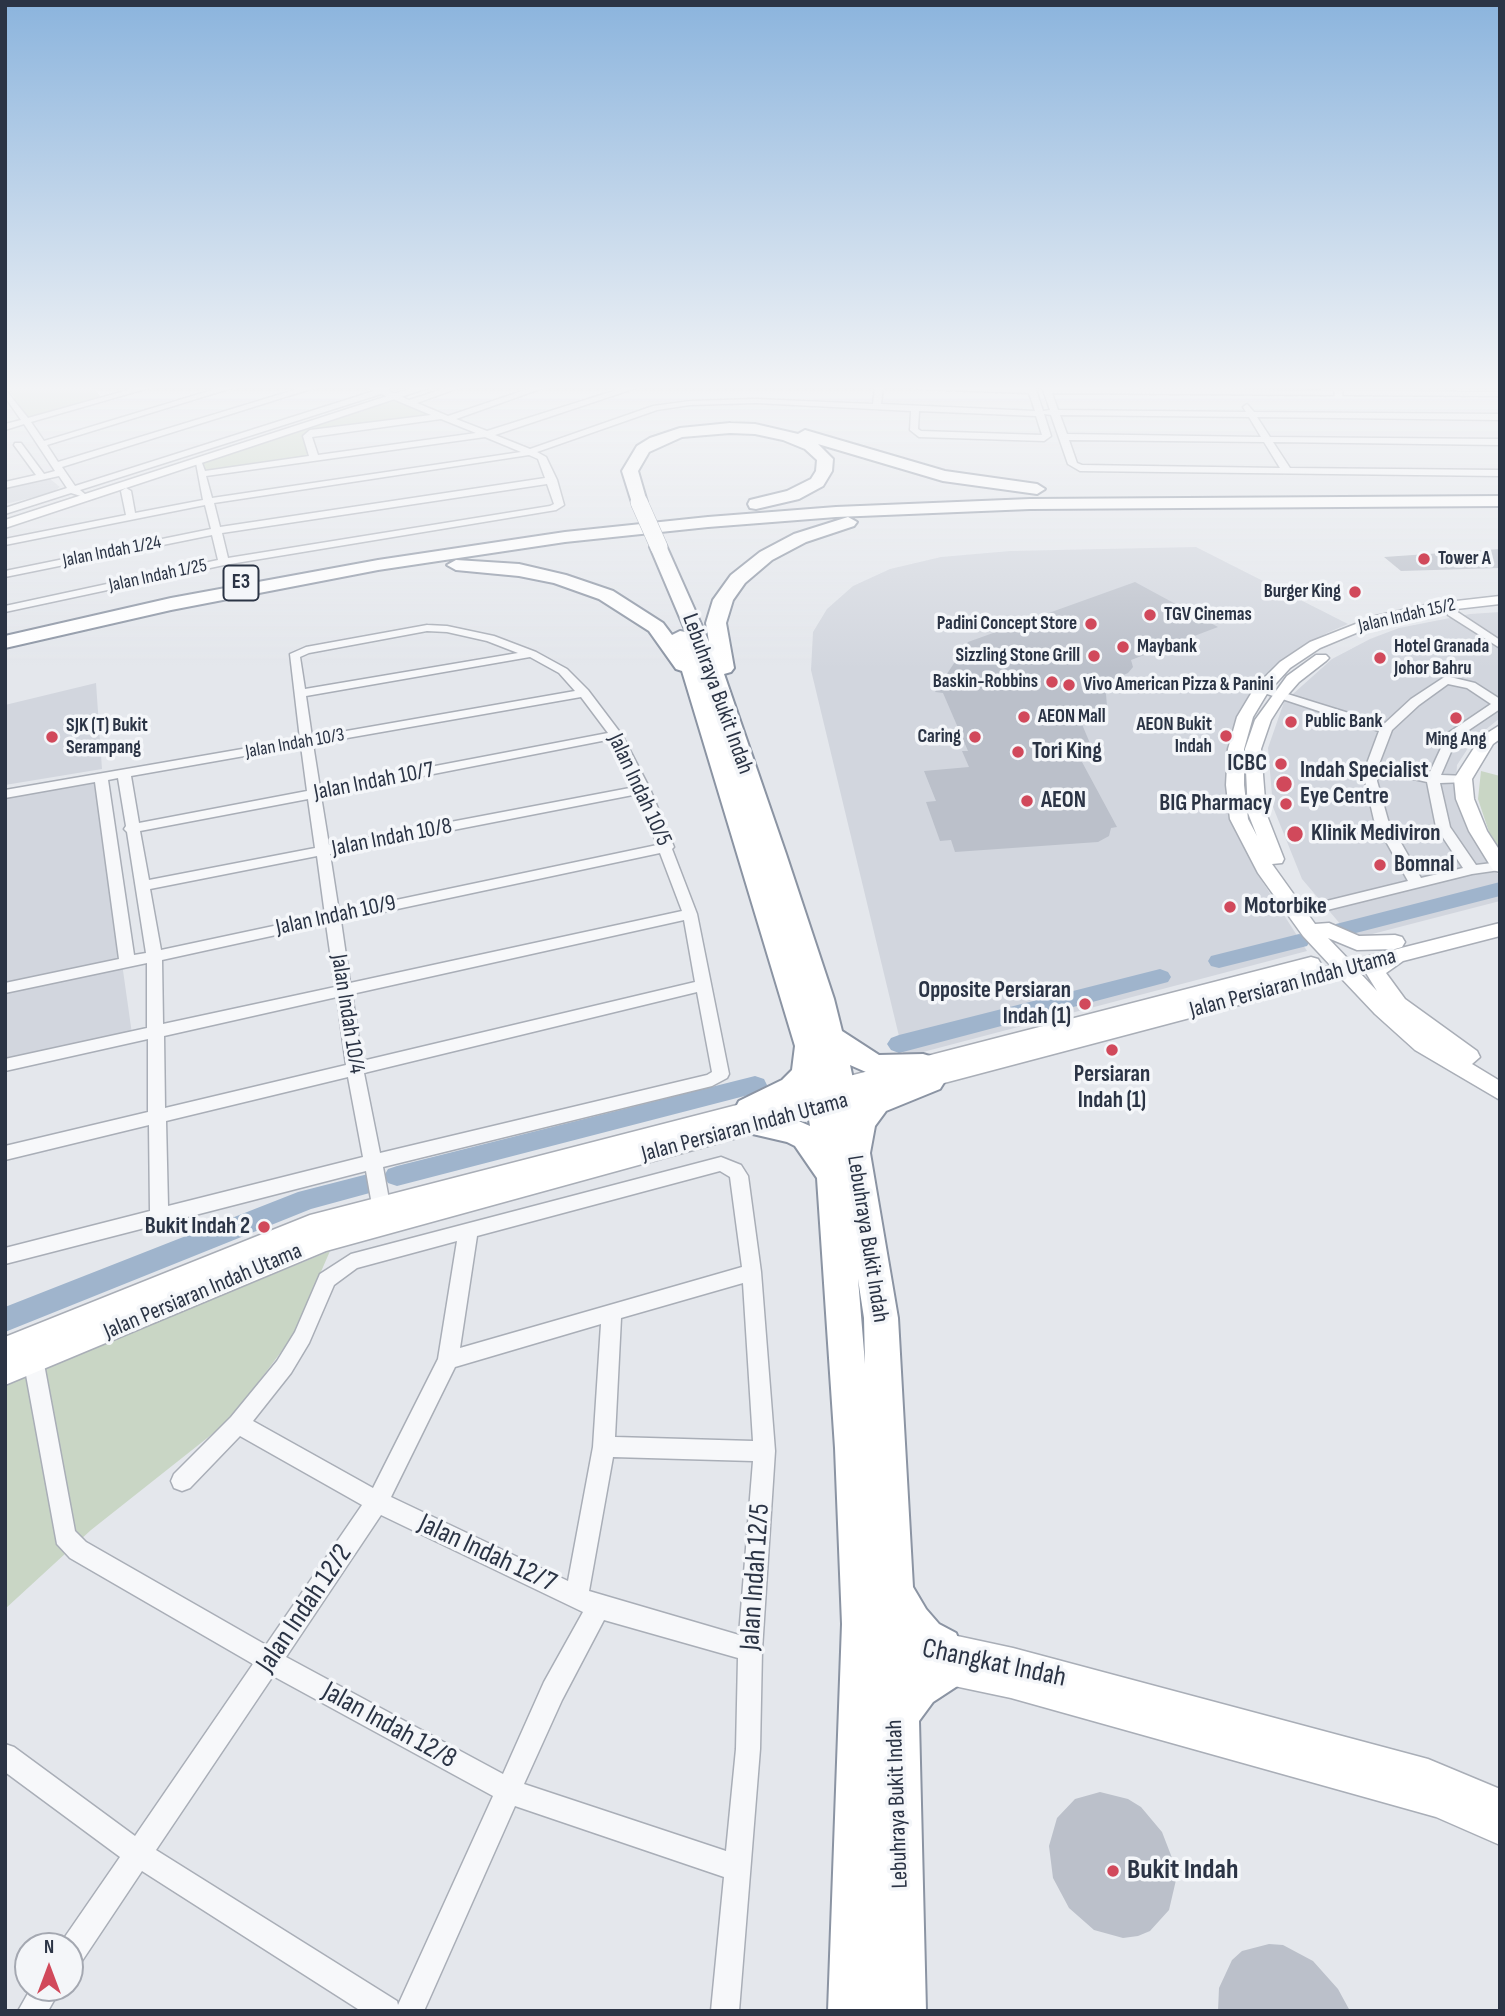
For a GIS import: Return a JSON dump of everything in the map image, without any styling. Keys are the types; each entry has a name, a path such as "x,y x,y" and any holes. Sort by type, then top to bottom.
{"highway":[{"path":"622,481 624,494 633,503"},
{"path":"630,481 633,503"},
{"path":"613,523 775,501 818,481"},
{"path":"975,481 1041,490 1174,496"},
{"name":"E3","path":"5,634 268,578 467,544 613,523 902,502 1174,496 1500,495"},
{"name":"E3","path":"5,642 158,607 334,573 501,546 669,526 836,512 990,505 1500,501"},
{"name":"Lebuhraya Bukit Indah","path":"633,503 714,676 820,999 819,1041"},
{"path":"774,854 774,832 759,772 718,645 716,623 723,600 738,579 766,556 800,538 832,526 875,516 990,505"},
{"name":"Lebuhraya Bukit Indah","path":"653,548 692,675 819,1041 845,1167 881,1318 900,1824 901,2011"},
{"path":"334,573 457,565 519,570 559,579 606,595 640,615 660,631 675,656 692,675"},
{"path":"753,1117 793,1088 806,1073 819,1041 875,1065 926,1073"},
{"path":"753,1117 794,1131 845,1167 866,1113 926,1073"},
{"name":"Lebuhraya Bukit Indah","path":"845,1167 863,1624 853,2011"},
{"path":"854,1448 866,1472 877,1620 884,1638 893,1645"},
{"path":"892,1587 911,1624 944,1658 895,1716"},
{"path":"858,1881 873,1837 877,1654 880,1648 893,1645"}],"main road":[{"path":"5,521 114,481"},
{"path":"5,521 152,481"},
{"name":"Jalan Indah 15/2","path":"1316,930 1307,910 1275,859 1257,813 1253,749 1270,693 1295,659 1315,645 1350,629 1411,611 1500,600"},
{"name":"Jalan Indah 15/2","path":"1390,1007 1278,889 1239,819 1235,785 1236,750 1245,717 1270,693 1354,640 1402,622 1500,608"},
{"path":"1500,730 1486,741 1463,785 1478,831 1500,866"},
{"name":"Jalan Persiaran Indah Utama","path":"1401,948 1500,915"},
{"name":"Jalan Persiaran Indah Utama","path":"14,1354 310,1225 381,1205 832,1097 1401,948 1500,929"},
{"path":"1285,978 1311,954 1316,930 1357,943 1401,948"},
{"path":"1401,948 1379,967 1376,973 1390,1007 1423,1044 1500,1092"},
{"path":"1285,978 1337,982 1390,1007 1500,1077"},
{"name":"Jalan Persiaran Indah Utama","path":"14,1354 322,1242 753,1117"},
{"path":"322,1242 353,1226 381,1205 434,1203 505,1191"},
{"name":"Changkat Indah","path":"893,1645 944,1658 1011,1682 1438,1801 1500,1828"},
{"name":"Changkat Indah","path":"944,1658 1013,1664 1428,1776 1500,1806"}],"street":[{"path":"5,511 77,493 69,481"},
{"path":"203,481 224,562"},
{"path":"5,542 131,516 344,481"},
{"name":"Jalan Indah 1/24","path":"5,574 216,531 545,481"},
{"name":"Jalan Indah 1/25","path":"5,609 224,562 559,505 552,481"},
{"path":"126,491 131,516"},
{"path":"53,517 54,531"},
{"path":"1452,613 1500,645"},
{"name":"Jalan Indah 10/5","path":"294,656 306,650 427,628 467,632 532,654 563,671 584,693 616,735 643,789 667,847 690,914 721,1074 712,1080 373,1162"},
{"path":"301,692 532,654"},
{"name":"Jalan Indah 10/4","path":"294,656 355,1069 381,1205"},
{"path":"1417,884 1381,820 1371,781 1372,766 1386,729 1415,702 1446,680 1471,685 1499,704 1452,736 1438,779 1443,827 1472,870"},
{"name":"Jalan Indah 10/3","path":"5,794 584,693"},
{"path":"1270,693 1386,729"},
{"name":"Jalan Indah 10/7","path":"131,830 616,735"},
{"path":"1372,766 1463,785"},
{"path":"124,773 131,830 154,955 159,1216"},
{"path":"101,777 110,856 127,961"},
{"name":"Jalan Indah 10/8","path":"141,886 643,789"},
{"name":"Jalan Indah 10/9","path":"5,988 667,847"},
{"path":"110,856 135,851"},
{"path":"1307,910 1472,870 1500,866"},
{"path":"5,1065 690,914"},
{"path":"5,1153 704,985"},
{"path":"5,1256 373,1162"},
{"name":"Jalan Indah 12/5","path":"468,1231 712,1165 729,1166 739,1176 752,1272 764,1451 750,1650 748,1749 725,2011"},
{"path":"182,1480 238,1424 293,1354 319,1293 333,1273 351,1262 468,1231"},
{"name":"Jalan Indah 12/2","path":"84,1933 377,1502 448,1360 468,1231"},
{"path":"448,1360 752,1272"},
{"path":"410,2011 510,1792 553,1691 587,1601 604,1447 612,1312"},
{"name":"Jalan Indah 12/8","path":"14,1354 65,1536 78,1550 270,1661 510,1792 736,1868"},
{"name":"Jalan Indah 12/7","path":"238,1424 377,1502 587,1601 750,1650"},
{"path":"604,1447 764,1451"},
{"path":"5,1756 138,1854 387,2011"}],"shaded area":[{"path":"35,481 53,481 60,487 52,493 5,504 5,488"},
{"path":"1196,547 1348,624 1327,633 1275,665 1240,712 1227,742 1229,814 1262,881 1307,951 904,1057 811,670 813,632 827,609 853,586 890,569 941,557 1010,551"},
{"path":"1500,612 1500,718 1474,739 1457,765 1455,794 1486,858 1500,877 1500,901 1353,939 1302,879 1273,807 1268,748 1284,702 1332,659 1370,639 1399,628 1470,614"},
{"name":"SJK (T) Bukit Serampang","path":"96,683 102,769 5,785 5,705"},
{"path":"96,780 132,1034 5,1062 5,796"}],"green space":[{"path":"1481,771 1500,776 1500,851 1489,832 1478,799"},
{"path":"330,1251 293,1336 230,1420 91,1530 5,1609 5,1385"}],"building":[{"path":"1500,549 1500,568 1401,571 1384,557"},
{"name":"AEON Mall","path":"1135,582 1218,627 1131,660 1133,667 1128,673 1099,686 1106,694 1107,706 1100,715 1081,722 1092,748 1082,762 1117,827 1111,828 1109,836 1098,842 955,852 951,840 940,841 926,802 936,801 924,771 969,767 962,751 968,751 943,693 935,692 968,642"},
{"name":"Bukit Indah","path":"1100,1792 1128,1799 1141,1807 1162,1832 1174,1863 1176,1880 1169,1910 1150,1931 1138,1936 1123,1938 1094,1930 1069,1908 1053,1878 1049,1846 1057,1818 1075,1799"},
{"name":"Bukit Indah","path":"1269,1944 1283,1945 1313,1961 1338,1989 1350,2011 1218,2011 1219,1988 1232,1960 1242,1951"}],"waterway":[{"path":"1344,929 1500,889"},
{"path":"1219,961 1299,941"},
{"path":"899,1044 1160,977"},
{"path":"397,1176 755,1085"},
{"path":"5,1320 307,1200 368,1184"}],"place":[{"name":"Tower A","path":"1424,559"},
{"name":"Burger King","path":"1355,592"},
{"name":"TGV Cinemas","path":"1150,615"},
{"name":"Padini Concept Store","path":"1091,624"},
{"name":"Maybank","path":"1123,647"},
{"name":"Sizzling Stone Grill","path":"1094,656"},
{"name":"Hotel Granada Johor Bahru","path":"1380,658"},
{"name":"Baskin-Robbins","path":"1052,682"},
{"name":"Vivo American Pizza & Panini","path":"1069,685"},
{"name":"AEON Mall","path":"1024,717"},
{"name":"Ming Ang","path":"1456,718"},
{"name":"Public Bank","path":"1291,722"},
{"name":"AEON Bukit Indah","path":"1226,736"},
{"name":"SJK (T) Bukit Serampang","path":"52,737"},
{"name":"Caring","path":"975,737"},
{"name":"Tori King","path":"1018,752"},
{"name":"ICBC","path":"1281,764"},
{"name":"Indah Specialist Eye Centre","path":"1284,784"},
{"name":"AEON","path":"1027,801"},
{"name":"BIG Pharmacy","path":"1286,804"},
{"name":"Klinik Mediviron","path":"1295,834"},
{"name":"Bomnal","path":"1380,865"},
{"name":"Motorbike","path":"1230,907"},
{"name":"Opposite Persiaran Indah (1)","path":"1085,1004"},
{"name":"Persiaran Indah (1)","path":"1112,1050"},
{"name":"Bukit Indah 2","path":"264,1227"},
{"name":"Bukit Indah","path":"1113,1871"}]}
